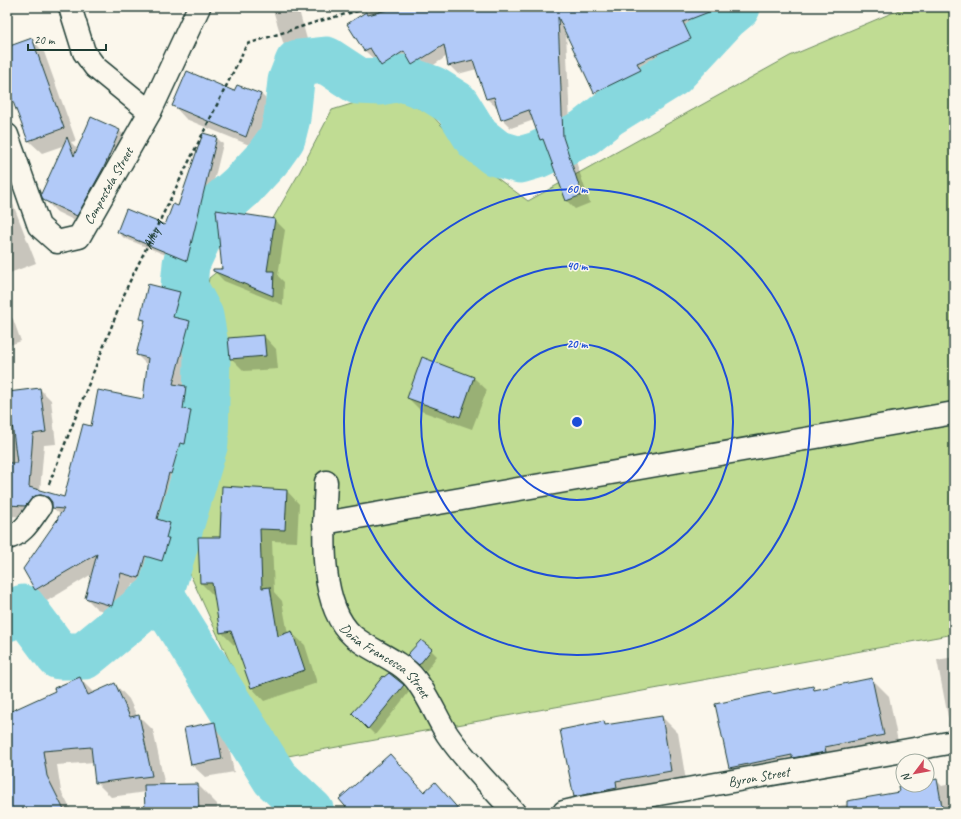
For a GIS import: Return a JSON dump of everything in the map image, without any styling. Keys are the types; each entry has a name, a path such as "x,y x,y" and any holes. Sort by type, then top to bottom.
{"street":[{"path":"70,7 84,52 95,67 150,112"},
{"name":"Compostela Street","path":"7,136 39,226 57,242 79,237 150,112 199,7"},
{"path":"324,523 954,413"},
{"name":"Doña Francesca Street","path":"326,482 324,523 326,574 333,604 340,621 353,636 408,671 416,680 447,734 514,812"},
{"path":"7,538 12,537 27,526 40,507"},
{"name":"Byron Street","path":"564,812 585,807 954,742"}],"path":[{"name":"Alley 1","path":"40,507 128,285 247,44 316,22 372,7"}],"green space":[{"path":"906,7 954,7 954,634 277,758 228,658 179,550 172,514 183,449 191,385 209,278 264,234 298,175 332,110 384,94 430,113 474,161 528,201 790,56"}],"building":[{"path":"398,7 719,8 683,22 691,39 637,63 641,70 594,93 558,17 563,137 582,195 566,201 543,139 540,140 529,110 501,120 494,97 486,99 473,60 448,66 444,45 412,65 404,51 381,66 370,48 364,51 347,24 366,12 368,15"},
{"path":"32,38 64,128 28,141 7,86 7,47"},
{"path":"187,71 234,91 237,85 261,94 246,137 172,106"},
{"path":"91,117 120,130 105,165 77,216 43,200 41,194 67,137 74,156"},
{"path":"203,133 217,137 187,261 117,232 126,209 165,225 173,204 178,206"},
{"path":"216,210 275,219 267,271 274,271 273,296 213,271 213,269 222,269"},
{"path":"148,284 180,292 173,317 190,321 173,384 186,386 183,409 191,410 185,444 180,443 171,474 169,473 157,519 170,523 166,538 169,538 162,561 145,556 139,578 121,573 112,606 85,598 97,554 35,590 23,569 57,520 57,522 58,517 64,509 52,508 52,502 48,497 41,495 35,496 25,506 7,505 7,463 17,463 8,392 40,388 46,432 33,434 29,487 64,497 83,424 91,426 98,390 143,399 148,358 136,355 145,320 140,319"},
{"path":"264,335 266,356 230,359 228,338"},
{"path":"422,357 474,377 460,417 407,398"},
{"path":"222,486 287,490 285,530 260,529 262,588 270,587 278,636 292,631 305,670 251,688 231,631 220,633 212,583 200,583 198,537 220,537"},
{"path":"421,640 432,649 419,665 407,655"},
{"path":"389,673 404,685 368,729 352,713 383,676 384,677"},
{"path":"80,677 88,695 115,683 130,717 139,715 152,776 95,783 91,747 43,751 47,776 65,812 7,812 7,713 55,691 54,688"},
{"path":"872,678 884,735 825,747 826,752 792,758 792,755 729,768 715,704 771,692 772,694 813,686 814,690"},
{"path":"662,716 671,771 616,781 617,788 574,797 560,730 604,721 605,725"},
{"path":"215,722 222,759 191,765 184,728"},
{"path":"390,754 424,792 435,782 461,812 350,812 339,799"},
{"path":"935,779 937,779 943,812 847,812 847,801 895,793 935,793"},
{"path":"198,784 199,812 145,812 144,785"}],"waterway":[{"path":"7,618 23,608 59,656 84,656 160,594 205,443 207,356 200,316 184,286 186,264 199,236 216,209 241,187 267,159 282,138 287,118 291,81 298,63 326,60 358,81 380,82 402,78 432,89 456,104 477,138 496,153 520,160 537,155 584,133 609,113 672,74 725,17 737,7"},
{"path":"160,594 275,778 311,812"}]}
